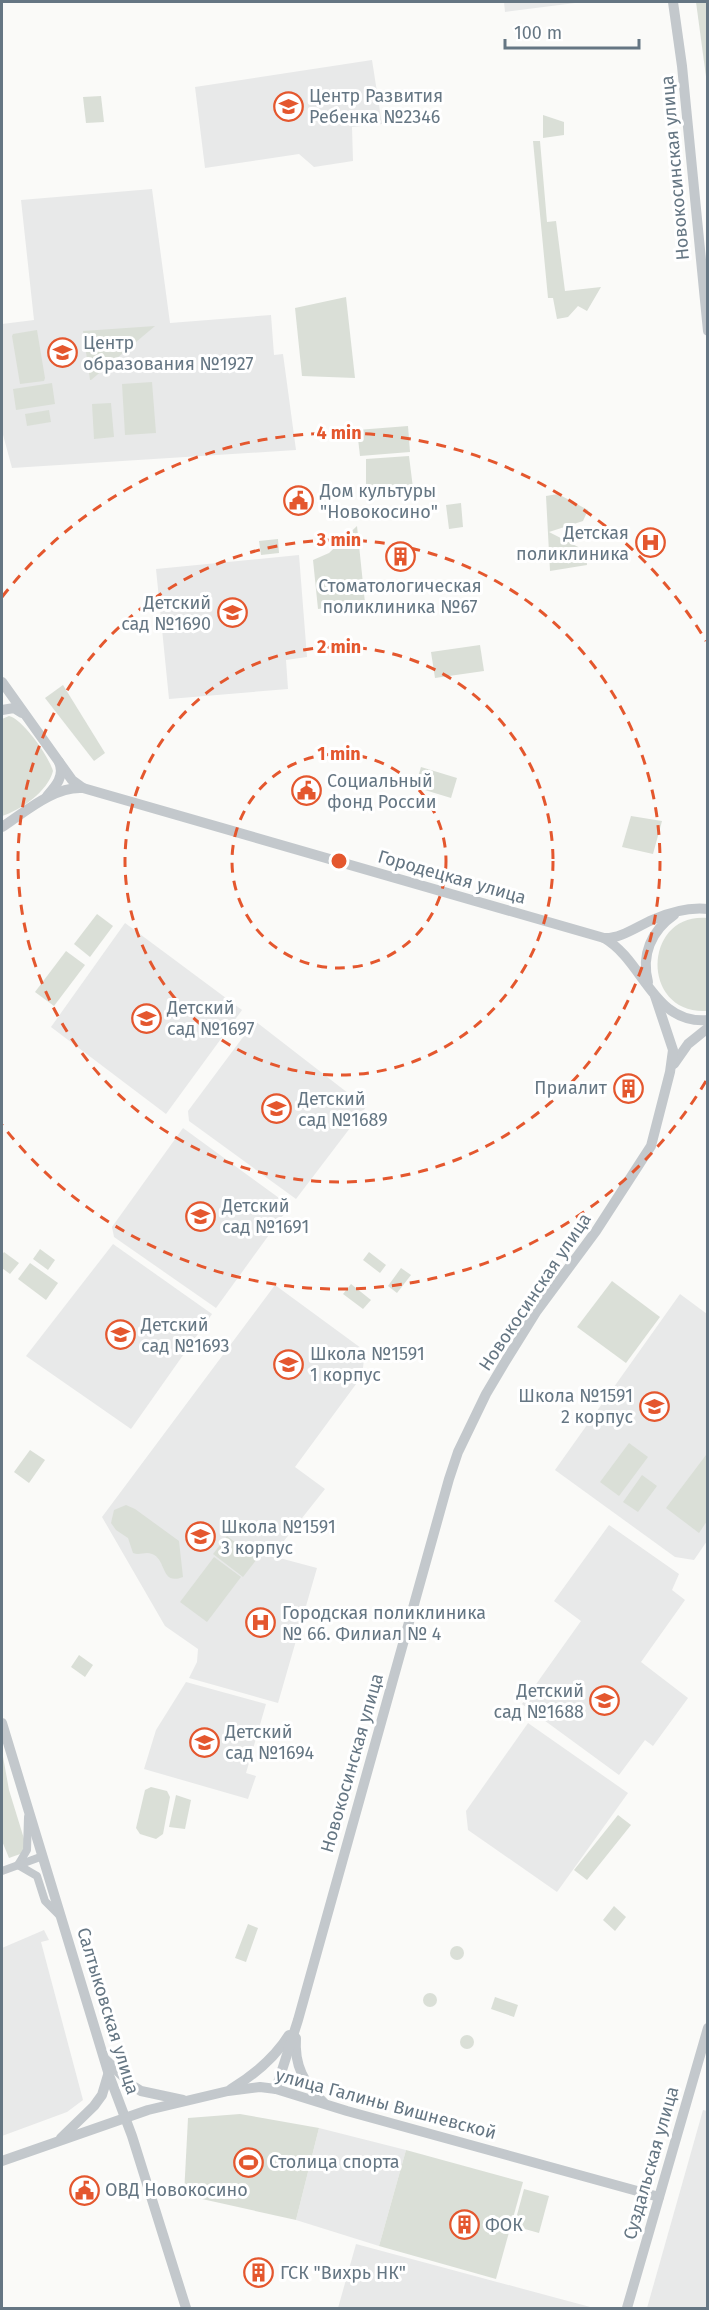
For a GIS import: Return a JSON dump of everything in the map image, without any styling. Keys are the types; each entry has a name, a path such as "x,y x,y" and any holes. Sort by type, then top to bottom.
{"street":[{"name":"Новокосинская улица","path":"673,2 708,332"},
{"path":"2,682 72,780 83,788"},
{"path":"2,710 9,708 18,710 33,724"},
{"path":"32,808 45,798 59,779 61,767 57,759"},
{"path":"4,824 58,792 83,788"},
{"name":"Городецкая улица","path":"83,788 604,938"},
{"path":"670,1072 673,1050 645,966 648,946 659,927 708,898"},
{"path":"604,938 612,938 653,920 688,911 708,909"},
{"path":"604,938 619,949 653,993 674,1014 708,1026 680,1053 670,1072"},
{"path":"693,1020 708,1020"},
{"name":"Новокосинская улица","path":"276,2089 298,2020 449,1479 459,1452 486,1394 525,1329 596,1231 651,1146 670,1072"},
{"name":"Салтыковская улица","path":"2,1723 103,2057 186,2308"},
{"path":"18,1865 27,1850 28,1811"},
{"path":"2,1871 43,1856"},
{"path":"18,1865 37,1876 45,1901 61,1916"},
{"path":"228,2091 250,2077 273,2057 298,2020"},
{"path":"298,2020 296,2062 306,2083 325,2104"},
{"name":"Суздальская улица","path":"627,2308 708,2028"},
{"path":"103,2057 141,2091 186,2101"},
{"path":"59,2140 94,2106 102,2095 109,2075"},
{"name":"улица Галины Вишневской","path":"2,2161 125,2118 228,2091 260,2087 276,2089 659,2197"}],"shaded area":[{"path":"504,2 583,2 505,12"},
{"path":"696,2 707,2 707,84"},
{"name":"Центр Развития Ребенка №2346","path":"372,60 382,124 352,127 353,161 314,167 299,154 205,168 195,87"},
{"path":"101,96 104,122 86,123 83,97"},
{"path":"543,115 564,122 564,135 543,138"},
{"path":"533,141 540,141 547,222 556,221 565,291 601,287 587,311 578,306 568,317 557,319 553,298 548,298"},
{"path":"152,189 170,323 271,315 274,355 283,354 296,450 12,468 2,431 2,324 34,320 21,200"},
{"path":"346,297 355,378 302,376 295,308"},
{"path":"155,326 91,380 90,380 83,331"},
{"path":"37,330 45,378 44,381 20,384 12,336"},
{"path":"152,382 156,433 125,435 122,384"},
{"path":"52,383 55,404 16,410 13,389"},
{"path":"111,403 114,437 94,439 92,404"},
{"path":"49,410 51,422 27,426 25,414"},
{"path":"408,426 410,452 360,456 357,430"},
{"path":"409,456 413,488 366,487 366,459"},
{"path":"558,494 588,510 583,521 549,532 586,551 587,565 550,571 546,496"},
{"path":"461,503 463,527 449,529 446,505"},
{"path":"357,526 365,603 318,609 313,560 329,553"},
{"path":"278,539 279,553 261,555 259,541"},
{"name":"Детский сад №1690","path":"299,555 307,657 286,660 288,689 169,699 156,569"},
{"path":"480,645 484,671 435,678 431,652"},
{"path":"63,685 105,753 94,761 45,698"},
{"path":"9,716 21,724 35,739 53,771 46,786 33,799 2,816 2,719"},
{"path":"421,767 457,778 451,798 415,787"},
{"path":"631,816 662,821 653,854 622,847"},
{"path":"97,914 113,926 90,957 74,944"},
{"path":"707,918 707,1011 685,1008 670,997 660,982 658,964 661,946 670,931 686,921"},
{"name":"Детский сад №1697","path":"125,923 242,1010 166,1114 51,1027"},
{"path":"66,951 85,965 54,1006 35,992"},
{"name":"Детский сад №1689","path":"255,1021 366,1107 296,1199 189,1121 188,1111"},
{"name":"Детский сад №1691","path":"183,1128 290,1206 216,1308 114,1237 112,1227"},
{"name":"Детский сад №1693","path":"113,1244 212,1314 131,1429 26,1356"},
{"path":"40,1249 55,1260 48,1270 33,1259"},
{"path":"4,1252 19,1263 10,1274 2,1268"},
{"path":"369,1252 386,1265 380,1273 363,1260"},
{"path":"30,1263 58,1283 46,1300 18,1279"},
{"path":"401,1268 411,1275 397,1293 388,1286"},
{"path":"612,1281 660,1317 626,1363 577,1327"},
{"path":"351,1284 371,1300 363,1309 343,1294"},
{"path":"275,1285 365,1351 362,1376 295,1467 325,1489 272,1556 317,1568 278,1703 189,1678 197,1662 198,1649 165,1626 102,1517"},
{"name":"Школа №1591 2 корпус","path":"680,1294 707,1314 707,1541 694,1560 675,1557 555,1470"},
{"path":"629,1443 648,1457 619,1496 600,1482"},
{"path":"30,1450 45,1460 29,1483 14,1472"},
{"path":"706,1455 708,1457 707,1521 699,1533 666,1508"},
{"path":"642,1475 657,1486 638,1512 623,1502"},
{"path":"126,1505 179,1541 183,1577 171,1578 157,1557 152,1554 133,1553 128,1538 116,1530 111,1523 114,1510"},
{"path":"609,1525 679,1574 672,1590 685,1600 641,1662 688,1698 653,1746 645,1740 619,1775 522,1704 581,1621 554,1601"},
{"path":"227,1536 257,1559 243,1577 213,1554"},
{"path":"214,1557 241,1577 207,1622 180,1602"},
{"path":"79,1655 93,1665 85,1677 71,1667"},
{"name":"Детский сад №1694","path":"186,1682 266,1704 246,1773 256,1776 248,1799 144,1769 156,1730"},
{"path":"528,1723 628,1793 557,1892 468,1830 466,1811"},
{"path":"2,1751 9,1790 25,1842 23,1853 9,1858 2,1841"},
{"path":"151,1787 167,1791 170,1797 163,1834 156,1839 140,1834 136,1828 145,1790"},
{"path":"176,1795 191,1800 185,1829 169,1827"},
{"path":"618,1815 631,1825 587,1880 574,1870"},
{"path":"614,1906 626,1917 615,1931 603,1920"},
{"path":"248,1924 258,1928 246,1962 235,1958"},
{"path":"44,1930 49,1940 41,1942 83,2100 67,2112 2,2136 2,1948"},
{"path":"454,1946 460,1946 464,1953 460,1960 454,1960 450,1956 450,1950"},
{"path":"427,1993 433,1993 437,2000 433,2007 427,2007 423,2003 423,1997"},
{"path":"495,1997 518,2005 514,2017 491,2009"},
{"path":"464,2035 470,2035 474,2042 470,2049 464,2049 460,2045 460,2039"},
{"path":"703,2110 708,2111 707,2308 647,2308"},
{"name":"Столица спорта","path":"240,2114 319,2128 296,2220 184,2195 188,2118"},
{"path":"319,2128 406,2150 379,2246 296,2220"},
{"path":"406,2150 523,2182 496,2279 379,2246"},
{"path":"524,2189 549,2196 539,2233 514,2226"},
{"path":"356,2244 594,2308 338,2308"}],"place":[{"name":"Центр Развития Ребенка №2346","path":"288,106"},
{"name":"Центр образования №1927","path":"62,353"},
{"name":"Дом культуры \"Новокосино\"","path":"299,501"},
{"name":"Детская поликлиника","path":"650,543"},
{"name":"Стоматологическая поликлиника №67","path":"400,557"},
{"name":"Детский сад №1690","path":"232,613"},
{"name":"Социальный фонд России","path":"306,791"},
{"name":"Детский сад №1697","path":"146,1018"},
{"name":"Приалит","path":"628,1088"},
{"name":"Детский сад №1689","path":"277,1109"},
{"name":"Детский сад №1691","path":"201,1216"},
{"name":"Детский сад №1693","path":"120,1335"},
{"name":"Школа №1591 1 корпус","path":"289,1364"},
{"name":"Школа №1591 2 корпус","path":"654,1406"},
{"name":"Школа №1591 3 корпус","path":"200,1537"},
{"name":"Городская поликлиника № 66. Филиал № 4","path":"261,1623"},
{"name":"Детский сад №1688","path":"605,1701"},
{"name":"Детский сад №1694","path":"204,1742"},
{"name":"Столица спорта","path":"248,2162"},
{"name":"ОВД Новокосино","path":"84,2190"},
{"name":"ФОК","path":"464,2225"},
{"name":"ГСК \"Вихрь НК\"","path":"259,2273"}]}
